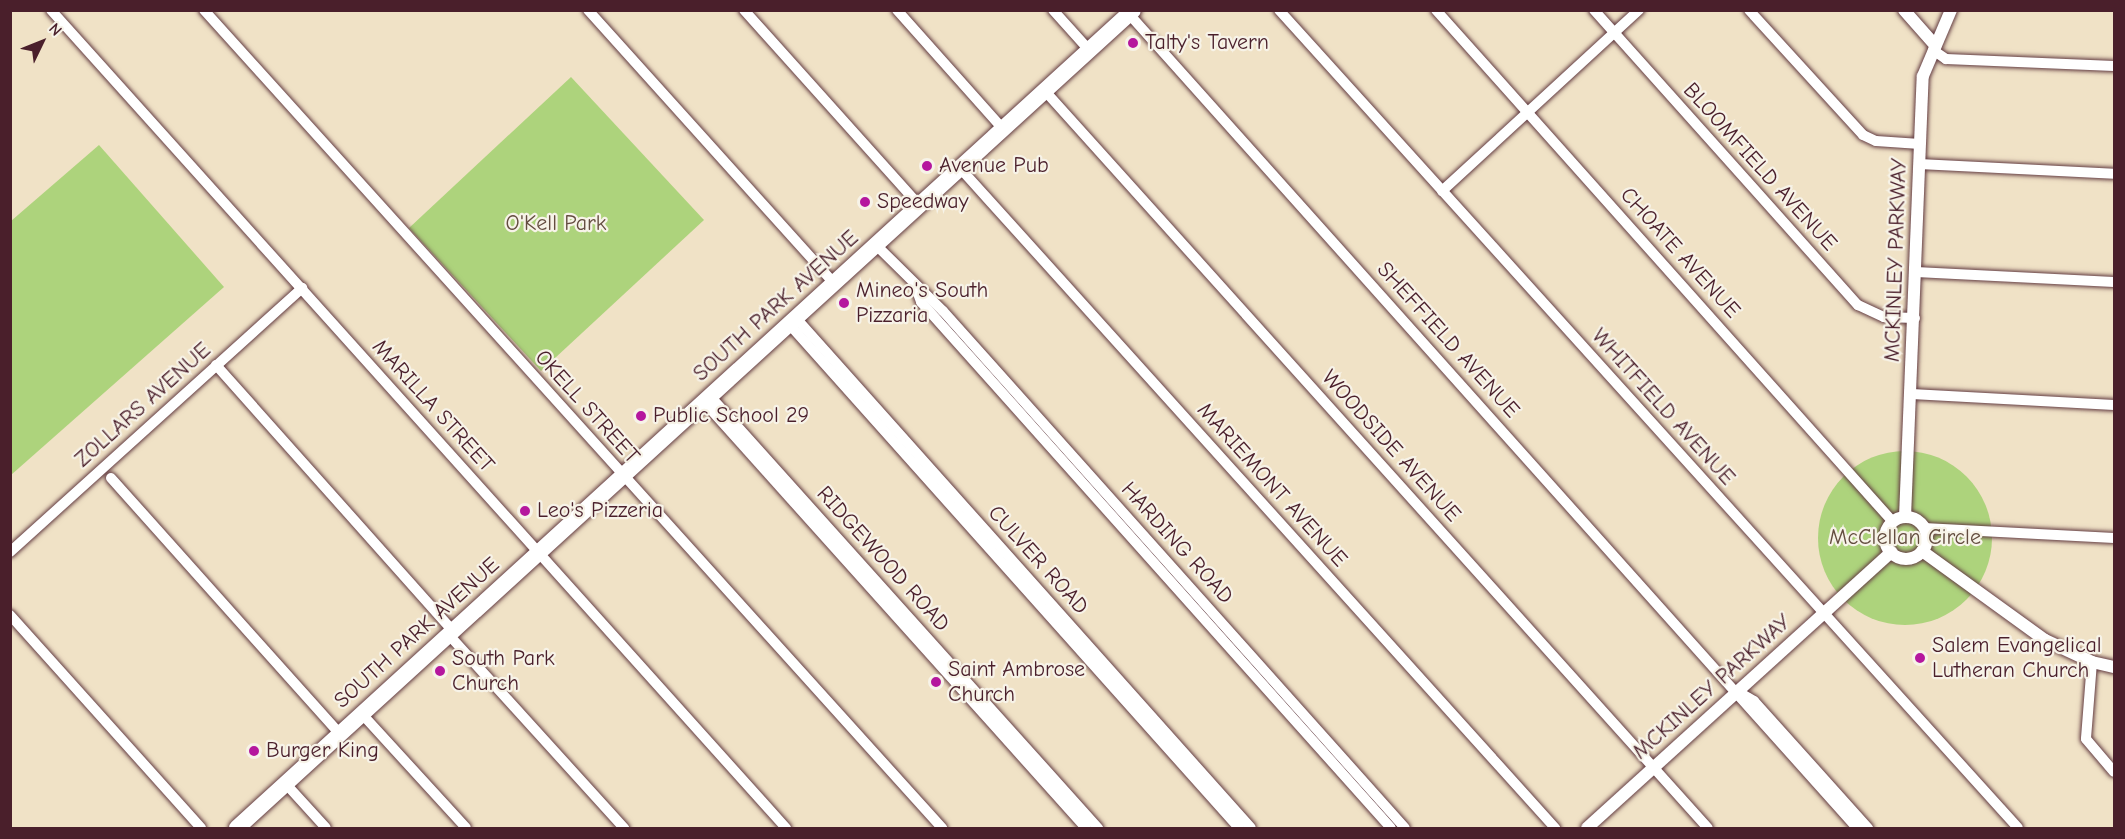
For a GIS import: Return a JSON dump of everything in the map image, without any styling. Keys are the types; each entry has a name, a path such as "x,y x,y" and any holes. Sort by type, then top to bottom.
{"main road":[{"name":"SOUTH PARK AVENUE","path":"237,828 1131,12"}],"street":[{"name":"MARILLA STREET","path":"51,10 786,828"},
{"name":"OKELL STREET","path":"204,10 942,828"},
{"path":"588,10 834,283"},
{"path":"744,10 919,205"},
{"path":"897,10 1004,129"},
{"path":"1053,10 1089,50"},
{"name":"WHITFIELD AVENUE","path":"1279,10 2018,828"},
{"name":"CHOATE AVENUE","path":"1436,10 1899,520"},
{"name":"BLOOMFIELD AVENUE","path":"1594,10 1858,305 1884,317 1915,318"},
{"path":"1442,191 1639,10"},
{"path":"1749,10 1863,135 1876,141 1920,144"},
{"path":"1904,10 1946,59 2115,66"},
{"name":"MCKINLEY PARKWAY","path":"1899,520 1912,394 1923,76 1951,10"},
{"name":"SHEFFIELD AVENUE","path":"1131,12 1739,692 1754,701 1839,802"},
{"name":"WOODSIDE AVENUE","path":"1045,91 1707,828"},
{"path":"1919,164 2115,174"},
{"name":"MARIEMONT AVENUE","path":"960,168 1555,828"},
{"name":"HARDING ROAD","path":"876,245 916,288 921,302 1018,404 1341,765 1391,828"},
{"path":"1916,272 2115,282"},
{"name":"ZOLLARS AVENUE","path":"10,552 302,288"},
{"name":"CULVER ROAD","path":"792,321 1239,828"},
{"name":"CULVER ROAD","path":"792,321 1251,828"},
{"path":"216,365 624,828"},
{"path":"1912,394 2115,405"},
{"name":"RIDGEWOOD ROAD","path":"707,399 1049,780 1098,828"},
{"path":"111,478 340,734"},
{"path":"1915,519 1924,528 1926,542 1922,551 1908,558 1891,552 1886,537 1899,520 1915,519"},
{"path":"1924,528 2115,538"},
{"path":"1922,551 2045,640 2092,662 2115,667"},
{"name":"MCKINLEY PARKWAY","path":"1587,828 1891,552"},
{"path":"10,615 201,828"},
{"path":"2092,662 2086,739 2115,772"},
{"path":"362,714 466,828"},
{"name":"HARDING ROAD","path":"1341,765 1405,828"},
{"name":"RIDGEWOOD ROAD","path":"1049,780 1086,828"},
{"path":"285,784 326,828"},
{"path":"1839,802 1857,828"},
{"path":"1839,802 1868,828"}],"green space":[{"name":"O'Kell Park","path":"571,77 704,220 541,371 409,228"},
{"path":"99,145 224,287 11,475 11,221"},
{"name":"McClellan Circle","path":"1905,451 1938,458 1967,476 1985,505 1992,538 1985,571 1967,600 1938,618 1905,625 1872,618 1843,600 1825,571 1818,538 1825,505 1843,476 1872,458"}],"place":[{"name":"Talty's Tavern","path":"1133,43"},
{"name":"Avenue Pub","path":"927,166"},
{"name":"Speedway","path":"865,202"},
{"name":"Mineo's South Pizzaria","path":"844,303"},
{"name":"Public School 29","path":"641,416"},
{"name":"Leo's Pizzeria","path":"525,511"},
{"name":"Salem Evangelical Lutheran Church","path":"1920,658"},
{"name":"South Park Church","path":"440,671"},
{"name":"Saint Ambrose Church","path":"936,682"},
{"name":"Burger King","path":"254,751"}]}
